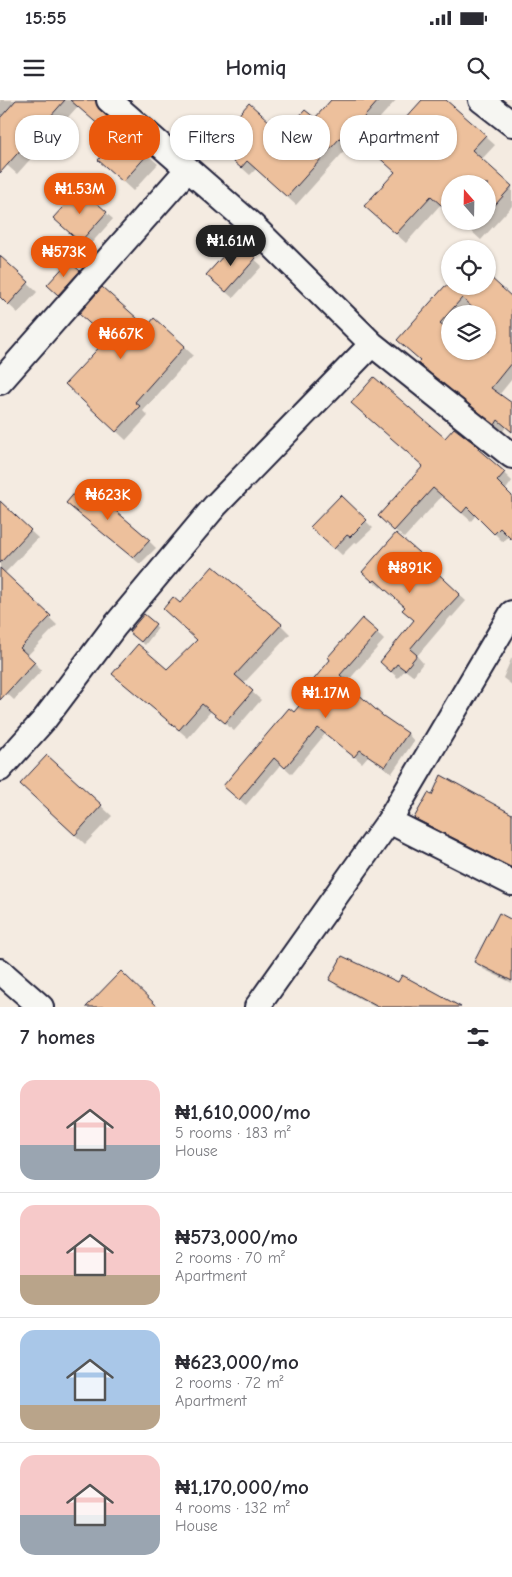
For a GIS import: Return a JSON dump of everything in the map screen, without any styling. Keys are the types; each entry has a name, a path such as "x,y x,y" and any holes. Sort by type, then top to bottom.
{"street":[{"path":"109,100 252,226 372,344 512,456"},
{"path":"481,100 512,124"},
{"path":"0,382 188,169"},
{"path":"0,769 44,720 114,627 214,506 372,344"},
{"path":"257,1007 389,821 512,613"},
{"path":"389,821 512,882"},
{"path":"0,971 41,1007"}],"building":[{"path":"16,100 65,100 52,115 15,115 15,156 0,173 0,118"},
{"path":"70,100 95,100 100,110 106,115 89,115 89,117"},
{"path":"331,100 379,100 366,115 340,115 340,138 330,149 330,115 318,115"},
{"path":"422,100 446,100 486,135 472,150 512,186 496,204 496,175 441,175 441,205 431,196 396,234 364,206 395,172 382,160 457,160 457,115 408,115"},
{"path":"249,103 263,116 263,160 320,160 287,197 247,161 241,168 232,160 253,160 253,115 238,115"},
{"path":"305,110 311,115 300,115"},
{"path":"98,160 143,160 123,182"},
{"path":"80,188 107,212 80,242 53,218"},
{"path":"237,241 256,258 226,292 206,275"},
{"path":"0,256 29,282 8,305 0,297"},
{"path":"69,261 80,271 58,295 47,285"},
{"path":"496,282 512,297 512,362 491,388 512,403 512,432 498,420 495,425 417,363 420,360 397,340 441,290 441,295 496,295"},
{"path":"102,287 147,327 154,318 185,346 135,402 140,406 116,432 65,384 107,339 79,314"},
{"path":"374,377 445,438 454,428 479,447 478,449 505,472 497,481 512,496 512,540 500,528 494,534 467,507 462,513 433,488 394,531 378,516 423,466 351,403"},
{"path":"83,483 150,540 133,558 66,503"},
{"path":"341,495 367,520 350,537 347,535 334,549 310,527"},
{"path":"0,501 31,530 0,563"},
{"path":"396,533 432,564 430,566 460,594 443,610 410,649 417,655 405,670 397,664 391,672 380,662 414,620 402,610 405,607 375,580 373,582 362,572"},
{"path":"213,566 282,624 235,675 253,691 225,723 202,704 179,730 112,674 138,644 167,669 197,640 163,609 173,597 180,603"},
{"path":"0,568 51,616 20,648 35,662 0,700"},
{"path":"144,614 156,624 141,642 129,632"},
{"path":"362,618 378,632 340,675 348,682 347,684 383,716 408,733 385,767 360,750 354,757 318,728 285,768 274,758 239,800 223,786 289,708 294,712 314,688 310,684 330,660 328,657"},
{"path":"47,755 102,805 75,835 20,784"},
{"path":"441,775 512,814 512,868 414,818 428,793 432,795"},
{"path":"499,913 512,920 512,981 474,962"},
{"path":"342,956 398,982 402,975 461,1007 378,1007 329,980"},
{"path":"121,971 158,1007 86,1007"}]}
